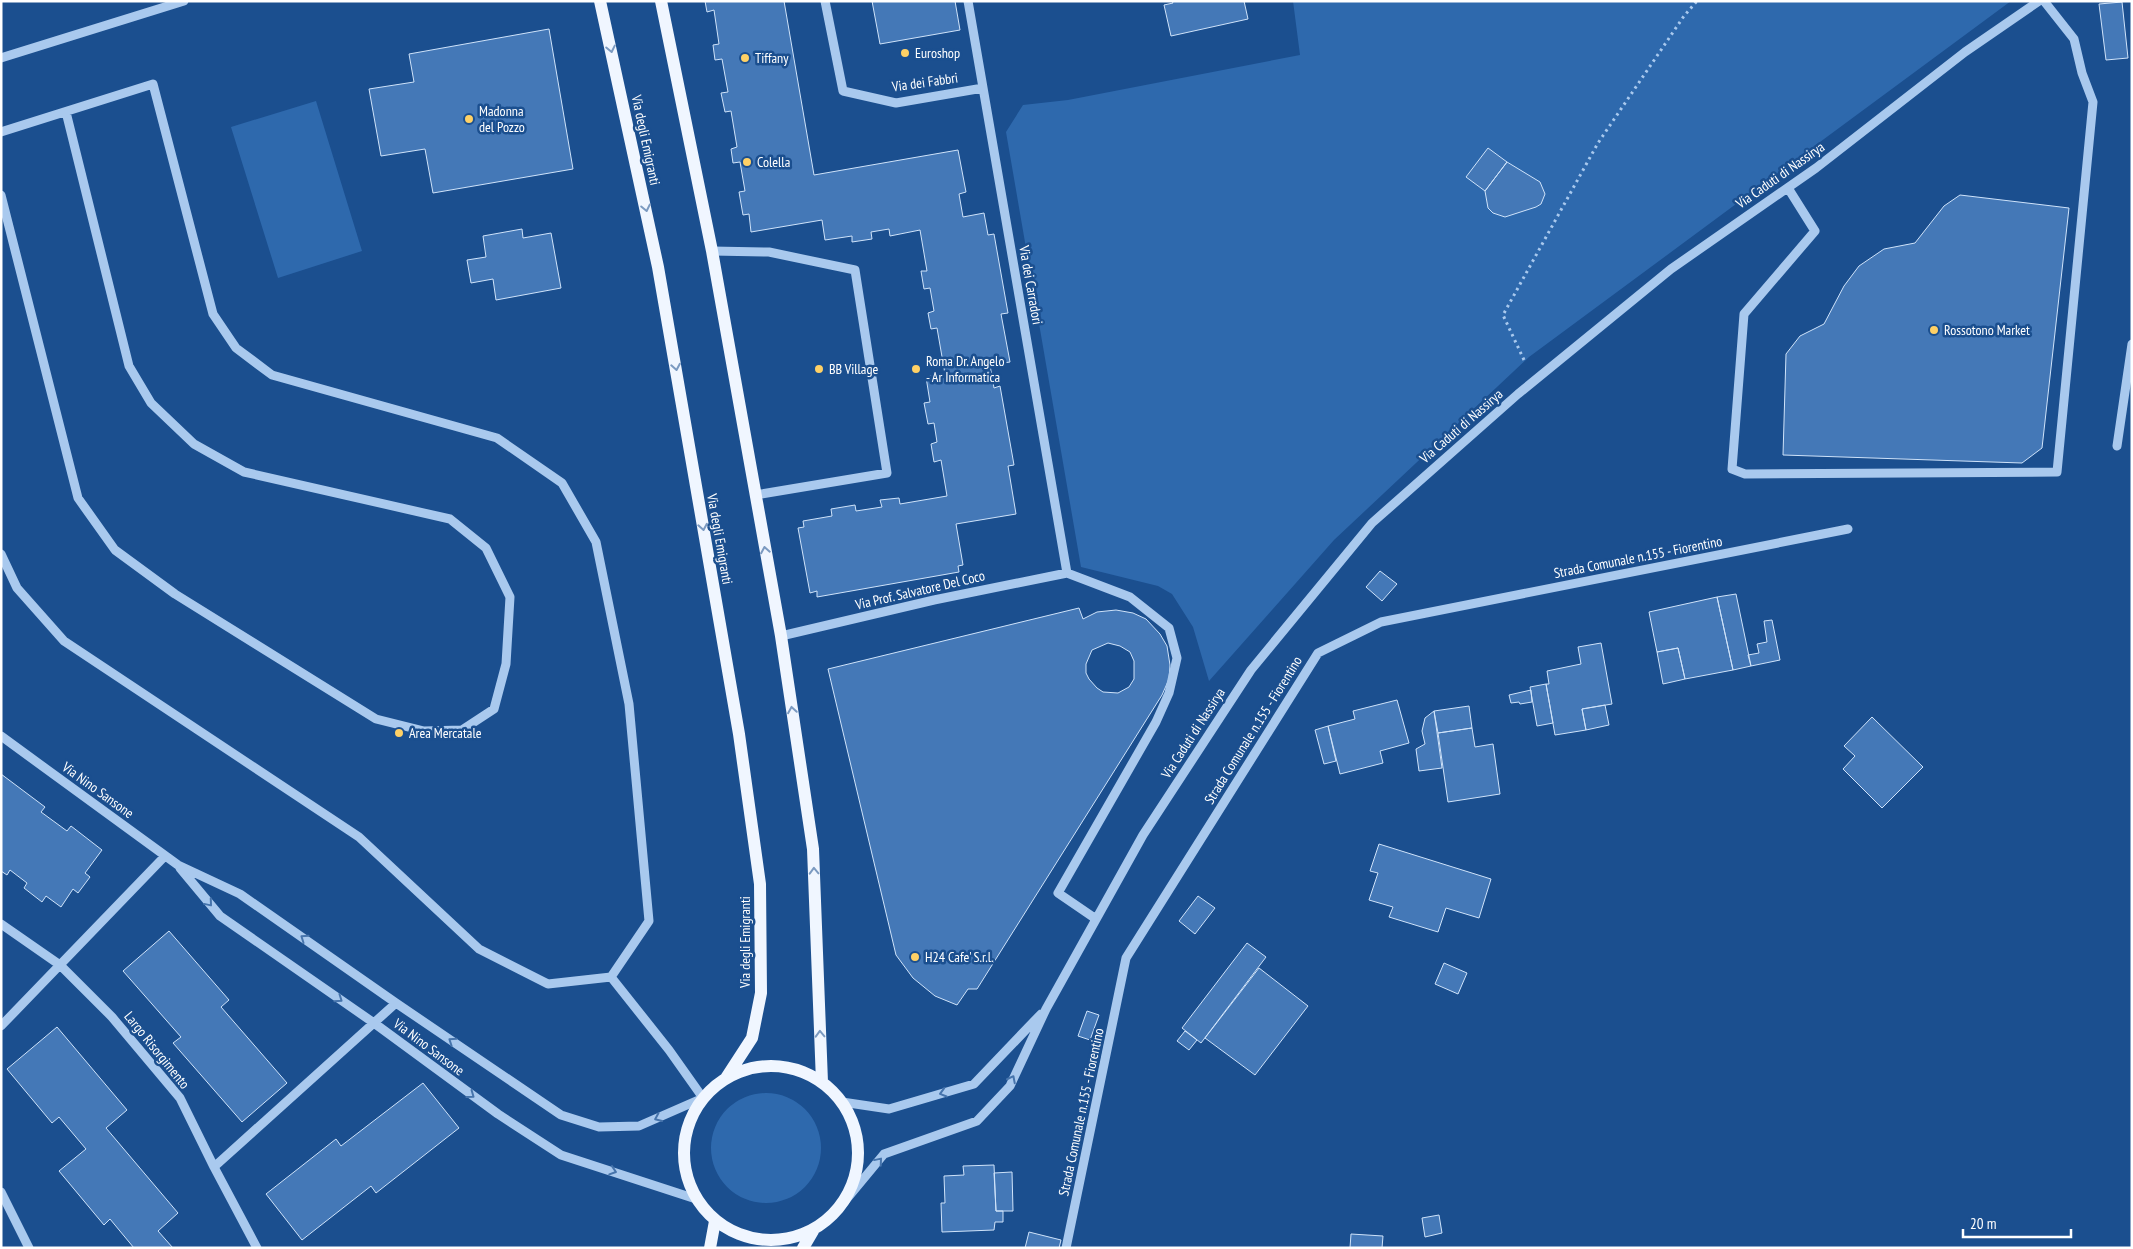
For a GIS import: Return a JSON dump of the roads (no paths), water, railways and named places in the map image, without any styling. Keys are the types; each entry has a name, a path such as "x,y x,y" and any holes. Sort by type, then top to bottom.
{"main road":[{"name":"Via degli Emigranti","path":"600,1 658,267 739,734 760,884 761,993 752,1038 726,1078 703,1098 689,1121 683,1148 686,1174 696,1198 716,1221 738,1234 763,1240 788,1239 812,1230 836,1212 852,1187 859,1158 855,1128 842,1102 822,1082 800,1071 774,1066 749,1068 726,1078"},
{"path":"661,1 712,251 781,636 813,849 822,1082"},
{"path":"710,1248 716,1221"},
{"name":"Via degli Emigranti","path":"803,1248 812,1230"}],"street":[{"path":"1,58 184,1"},
{"name":"Via dei Fabbri","path":"825,1 843,91 896,103 983,88"},
{"name":"Via dei Carradori","path":"968,1 1067,573"},
{"name":"Via Caduti di Nassirya","path":"836,1212 884,1154 977,1121 1010,1086 1046,1009 1144,835 1251,670 1372,523 1534,380 1670,269 1824,162 1965,52 2039,1"},
{"path":"1788,188 1816,231 1744,314 1732,469 1745,474 2057,472 2093,102 2082,73 2074,39 2044,1"},
{"path":"1,132 153,84 213,314 236,348 272,375 497,438 562,483 596,542 630,704 649,921 611,977 548,984 479,949 359,837 64,641 17,588 1,554"},
{"path":"1,194 78,498 115,550 175,594 376,719 424,732 462,730 494,709 506,664 510,597 486,548 450,519 244,472 194,444 151,403 129,366 66,112"},
{"path":"712,251 769,252 855,270 887,473 755,495"},
{"path":"2117,446 2132,344"},
{"name":"Strada Comunale n.155 - Fiorentino","path":"1066,1248 1126,958 1318,653 1381,622 1848,530"},
{"path":"1067,573 1130,597 1169,628 1177,658 1169,693 1156,722 1058,893 1096,919"},
{"name":"Via Prof. Salvatore Del Coco","path":"781,636 934,600 1067,573"},
{"name":"Via Nino Sansone","path":"1,736 178,866 240,894 561,1115 600,1127 640,1126 703,1098"},
{"path":"1,1026 164,856"},
{"name":"Via Nino Sansone","path":"178,866 220,916 374,1023 498,1114 562,1154 696,1198"},
{"name":"Largo Risorgimento","path":"1,924 60,965 112,1017 180,1098 257,1248"},
{"path":"611,977 669,1050 703,1098"},
{"path":"214,1167 396,1003"},
{"name":"Via Caduti di Nassirya","path":"842,1102 888,1109 974,1084 1046,1009"},
{"path":"1,1192 29,1248"}],"place":[{"name":"Euroshop","path":"905,53"},
{"name":"Tiffany","path":"745,58"},
{"name":"Madonna del Pozzo","path":"469,119"},
{"name":"Colella","path":"747,162"},
{"name":"Rossotono Market","path":"1934,330"},
{"name":"BB Village","path":"819,369"},
{"name":"Roma Dr. Angelo - Ar Informatica","path":"916,369"},
{"name":"Area Mercatale","path":"399,733"},
{"name":"H24 Cafe' S.r.l.","path":"915,957"}]}
